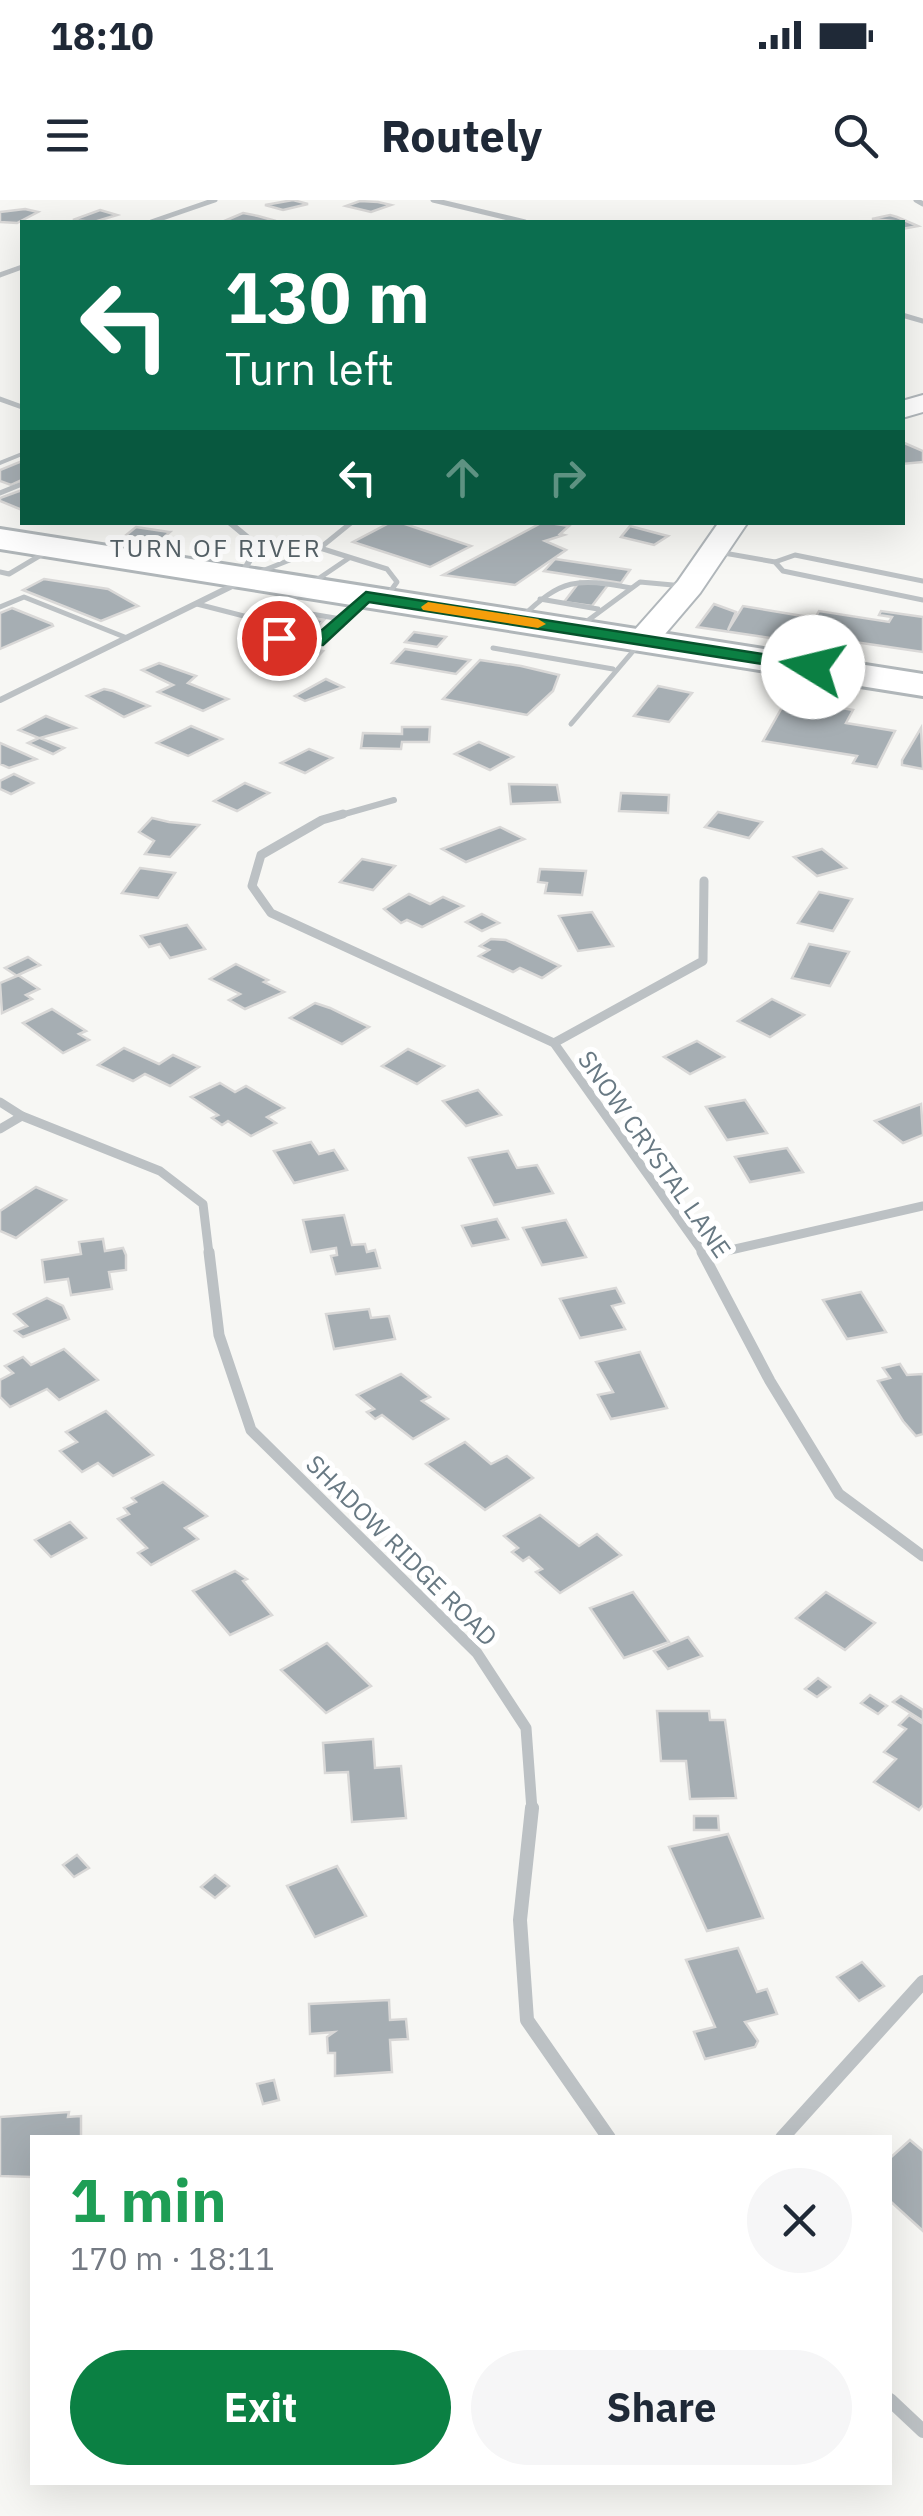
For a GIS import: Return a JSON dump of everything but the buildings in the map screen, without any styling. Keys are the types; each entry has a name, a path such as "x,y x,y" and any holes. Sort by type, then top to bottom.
{"main road":[{"path":"0,539 243,578 293,598 369,596 529,610 587,620 644,640 923,685"}],"street":[{"path":"157,220 215,200"},
{"path":"433,200 516,220"},
{"path":"916,200 923,204"},
{"path":"0,700 243,578 258,546 234,525"},
{"path":"644,640 689,587 732,525"},
{"name":"SNOW CRYSTAL LANE","path":"394,800 322,820 261,856 252,886 271,913 554,1043 705,1256 770,1381 839,1494 923,1556"},
{"path":"554,1043 702,960 704,881"},
{"name":"SHADOW RIDGE ROAD","path":"0,1102 22,1116 160,1172 203,1204 219,1335 251,1430 477,1653 526,1728 533,1818 520,1920 527,2020 607,2135"},
{"path":"0,1129 22,1116"},
{"path":"705,1256 923,1206"},
{"path":"785,2135 923,1982"},
{"path":"892,2402 923,2431"}],"lane":[{"path":"243,578 320,548 348,525"},
{"path":"0,572 9,574 54,548"},
{"path":"320,548 349,558 369,596 318,642 254,634 293,598 349,558"},
{"path":"714,551 775,562 795,555 923,581"},
{"path":"775,562 782,572 923,600"},
{"path":"529,610 568,578 631,588"},
{"path":"587,620 640,582 689,587"},
{"path":"0,607 24,597 128,638"},
{"path":"197,604 286,625"},
{"path":"315,630 328,632"},
{"path":"571,724 614,669 644,640"},
{"path":"494,648 614,669"}],"slow traffic":[{"path":"428,607 538,624"}],"district":[{"name":"TURN OF RIVER","path":"216,547"}],"route":[{"path":"279,638 318,642 366,597 813,667"}]}
